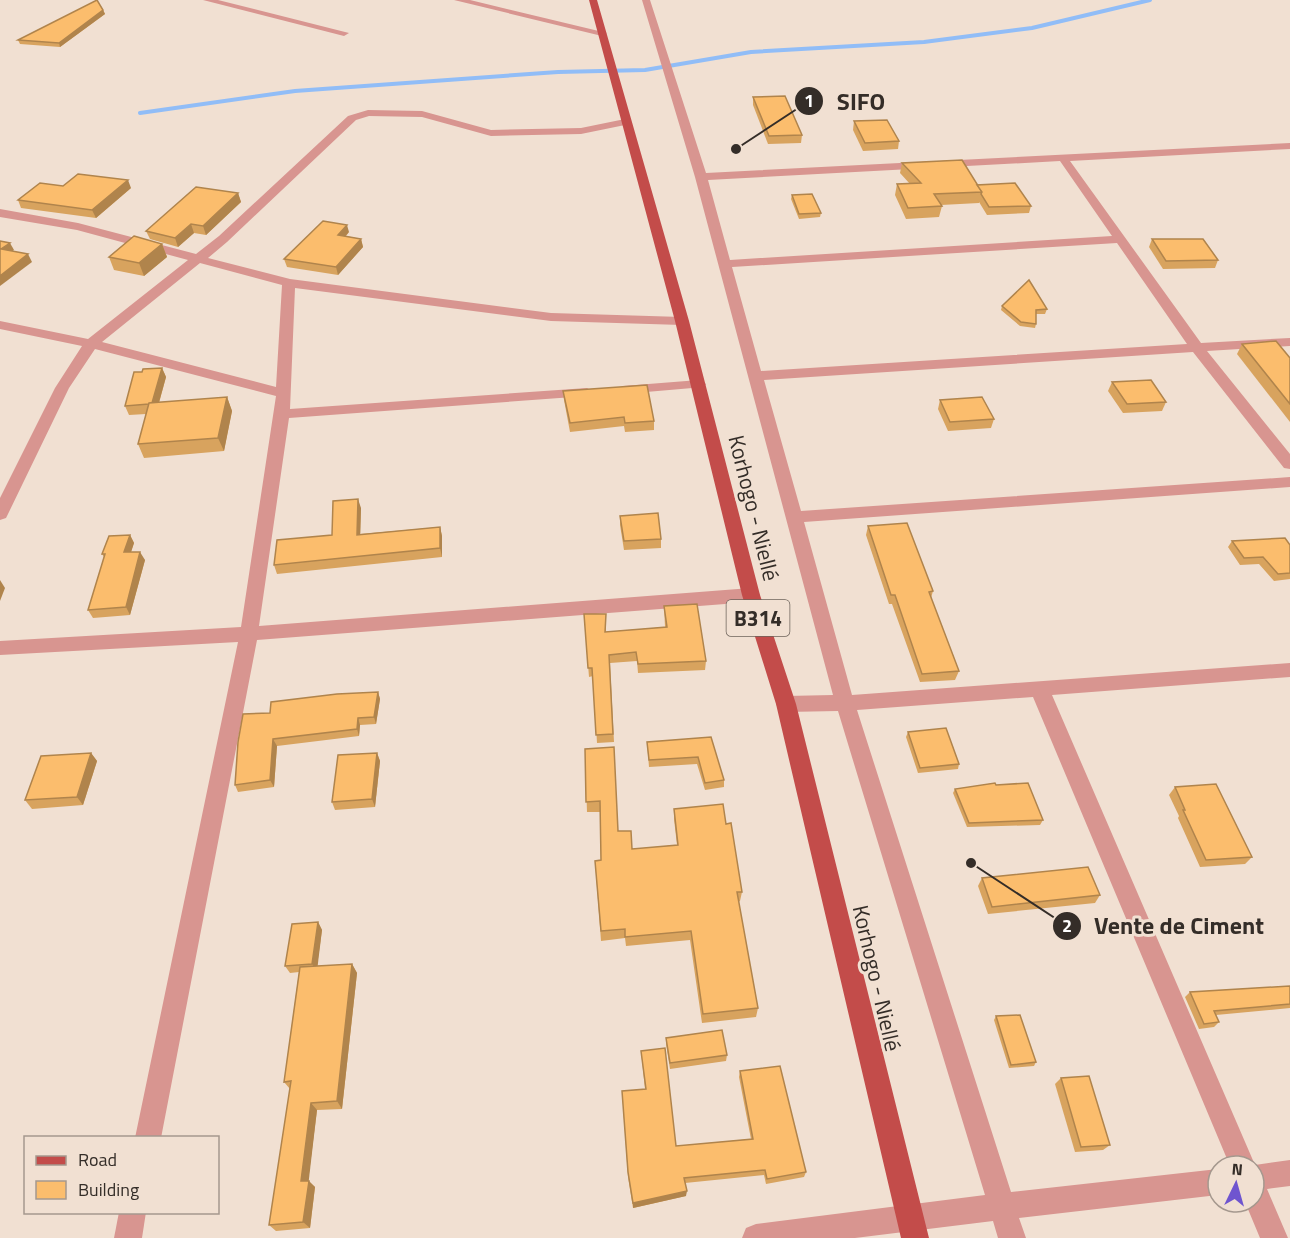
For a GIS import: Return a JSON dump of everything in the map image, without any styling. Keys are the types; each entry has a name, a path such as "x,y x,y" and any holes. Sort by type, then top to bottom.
{"main road":[{"name":"Korhogo - Niellé","path":"593,0 699,384 751,595 786,704 912,1228"}],"street":[{"path":"207,0 344,33"},
{"path":"458,0 602,33"},
{"path":"646,0 701,177 845,703 1012,1238"},
{"path":"0,514 62,388 91,344 223,239 352,118 368,113 422,114 491,133 581,131 626,122"},
{"path":"701,177 1290,146"},
{"path":"1062,157 1197,348 1290,464"},
{"path":"0,213 78,226 196,260 289,283 551,317 682,321"},
{"path":"724,264 1122,239"},
{"path":"148,1136 249,634 282,414 289,283"},
{"path":"0,325 91,344 283,393"},
{"path":"754,376 1290,342"},
{"path":"282,414 699,384"},
{"path":"795,517 1290,482"},
{"path":"0,648 249,634 751,595"},
{"path":"786,704 845,703 1290,670"},
{"path":"1039,688 1238,1154"},
{"path":"1266,1176 1290,1173"},
{"path":"756,1238 912,1228 1003,1208 1206,1183"},
{"path":"128,1238 133,1214"},
{"path":"1264,1214 1274,1238"}],"building":[{"path":"97,0 103,10 59,43 18,40"},
{"path":"785,96 802,135 769,136 753,97"},
{"path":"887,120 899,141 865,143 854,121"},
{"path":"962,160 982,192 934,194 942,206 908,208 897,184 921,183 902,163"},
{"path":"78,174 128,180 92,210 18,200 40,183 63,186"},
{"path":"1015,183 1031,206 989,207 977,185"},
{"path":"196,187 238,193 203,226 191,224 175,238 146,231"},
{"path":"812,194 821,213 799,214 792,195"},
{"path":"323,221 347,225 338,235 361,239 336,267 284,259"},
{"path":"134,236 162,244 139,263 109,257"},
{"path":"1152,239 1203,239 1218,260 1166,261"},
{"path":"0,241 10,243 1,249 28,254 0,276"},
{"path":"1029,280 1047,309 1036,310 1036,324 1021,322 1002,306"},
{"path":"1276,341 1290,358 1290,404 1242,344"},
{"path":"162,368 152,403 125,406 134,372"},
{"path":"1151,380 1166,402 1127,404 1112,382"},
{"path":"647,385 654,421 625,423 624,417 570,423 563,391"},
{"path":"227,397 218,438 138,444 149,403"},
{"path":"982,397 994,419 950,422 940,400"},
{"path":"358,499 357,535 440,527 440,548 274,565 277,540 332,535 333,501"},
{"path":"658,513 661,539 624,541 620,516"},
{"path":"907,523 933,591 929,592 959,671 922,674 895,595 891,595 868,526"},
{"path":"130,535 124,552 140,552 126,607 88,610 105,554 102,554 109,536"},
{"path":"1285,538 1290,545 1290,573 1278,574 1263,557 1244,558 1232,541"},
{"path":"697,604 706,661 638,664 636,652 609,655 613,734 596,735 592,668 588,668 584,614 606,614 605,632 667,627 664,606"},
{"path":"378,692 374,717 358,718 357,729 273,739 270,780 235,785 238,742 243,714 270,713 271,702 337,694"},
{"path":"946,728 959,764 920,768 908,732"},
{"path":"711,737 724,780 705,783 698,757 649,760 647,742"},
{"path":"614,747 618,831 631,831 632,849 678,845 674,809 723,804 726,824 731,823 742,892 737,892 758,1008 703,1014 691,931 625,937 625,929 601,931 595,861 601,860 600,801 586,802 585,749"},
{"path":"91,753 77,797 25,800 41,756"},
{"path":"377,753 372,799 332,802 338,755"},
{"path":"995,783 996,785 1028,783 1043,820 969,823 955,789"},
{"path":"1216,784 1252,857 1206,860 1175,787"},
{"path":"1088,867 1100,895 992,907 982,878"},
{"path":"318,922 312,964 285,966 292,924"},
{"path":"352,964 337,1101 311,1103 301,1181 309,1181 303,1222 269,1225 291,1081 284,1082 300,967"},
{"path":"1290,986 1290,1004 1214,1011 1219,1022 1204,1024 1190,992"},
{"path":"1020,1015 1036,1062 1011,1065 996,1016"},
{"path":"722,1030 727,1055 670,1063 666,1038"},
{"path":"665,1048 676,1146 753,1139 740,1071 780,1066 806,1172 767,1179 765,1170 684,1178 687,1191 633,1203 628,1172 622,1091 646,1089 641,1051"},
{"path":"1089,1076 1110,1145 1081,1147 1061,1078"}],"waterway":[{"path":"140,113 295,91 558,72 645,70 751,52 924,42 1032,28 1150,0"}],"place":[{"name":"SIFO","path":"736,149"},
{"name":"Vente de Ciment","path":"971,863"}]}
